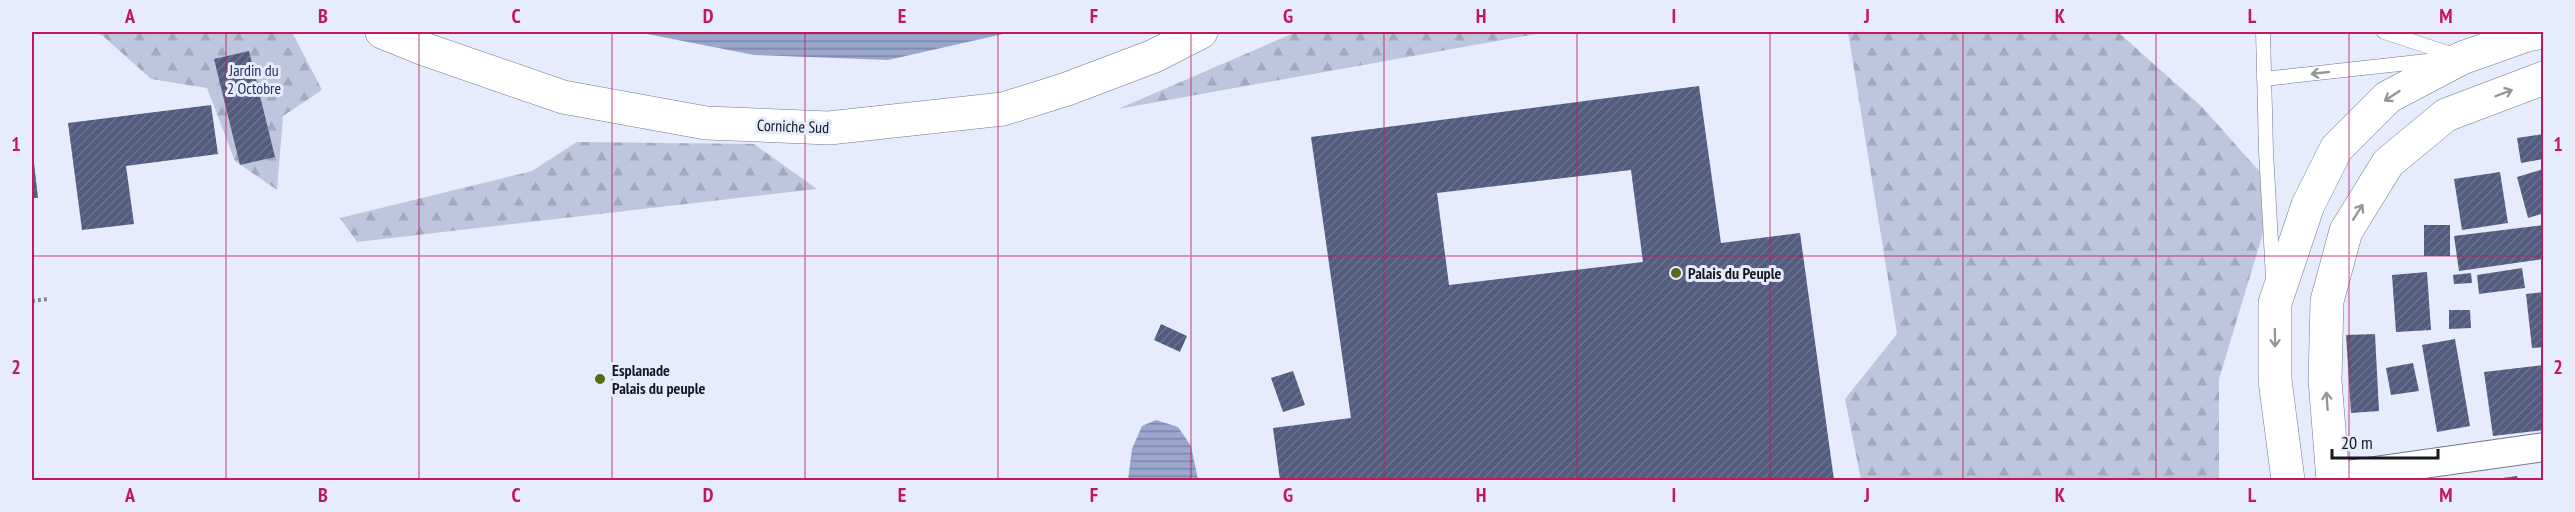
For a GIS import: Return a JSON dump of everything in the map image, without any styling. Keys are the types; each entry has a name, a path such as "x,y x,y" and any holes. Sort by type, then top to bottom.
{"main road":[{"name":"Corniche Sud","path":"382,32 423,49 563,97 706,123 829,128 1003,109 1067,89 1143,61 1201,32"},
{"path":"2288,480 2275,380 2275,303 2308,205 2336,149 2388,97 2462,58 2527,35 2544,32"},
{"path":"2332,479 2325,380 2327,301 2346,231 2388,163 2446,115 2544,78"}],"street":[{"path":"2332,479 2544,447"}],"lane":[{"path":"2263,32 2266,151 2275,303"},
{"path":"2384,32 2462,58"},
{"path":"2264,79 2462,58"}],"path":[{"path":"32,301 47,299"}],"green space":[{"name":"Jardin du 2 Octobre","path":"94,32 292,32 322,90 283,116 277,190 235,161 207,88 151,79 103,36"},
{"path":"1296,32 1547,32 1118,109"},
{"path":"1848,32 2118,32 2202,107 2276,190 2219,379 2219,480 1861,480 1845,399 1897,334"},
{"path":"577,142 754,144 817,189 357,242 340,218 532,171"}],"water":[{"path":"637,32 1012,32 888,60 754,55"},
{"path":"1156,420 1178,427 1191,446 1198,480 1128,480 1132,449 1142,426"}],"building":[{"path":"249,51 275,157 240,165 214,59"},
{"name":"Palais du Peuple","path":"1699,86 1721,243 1800,233 1834,480 1280,480 1273,428 1351,418 1311,137","holes":["1631,170 1643,262 1449,285 1437,193"]},
{"path":"211,105 218,154 126,166 134,224 82,230 68,123"},
{"path":"2544,134 2544,159 2521,163 2517,138"},
{"path":"32,145 38,198 32,198"},
{"path":"2544,169 2544,213 2528,218 2517,177"},
{"path":"2500,172 2508,223 2462,230 2454,179"},
{"path":"2424,225 2450,225 2450,256 2424,256"},
{"path":"2544,225 2544,259 2459,271 2454,236"},
{"path":"2522,268 2525,288 2479,294 2477,275"},
{"path":"2427,272 2431,330 2396,332 2392,275"},
{"path":"2471,273 2472,283 2454,284 2453,275"},
{"path":"2544,292 2544,347 2532,348 2526,294"},
{"path":"2449,310 2470,310 2471,328 2449,329"},
{"path":"1161,324 1187,336 1180,352 1154,340"},
{"path":"2375,334 2379,411 2351,413 2346,335"},
{"path":"2455,339 2470,426 2437,432 2422,345"},
{"path":"2413,363 2419,391 2391,395 2386,368"},
{"path":"2544,365 2544,430 2493,436 2484,372"},
{"path":"1293,371 1305,405 1283,412 1271,378"},
{"path":"2517,476 2518,480 2495,480 2495,479"}],"place":[{"name":"Palais du Peuple","path":"1676,273"},
{"name":"Esplanade Palais du peuple","path":"600,379"}]}
